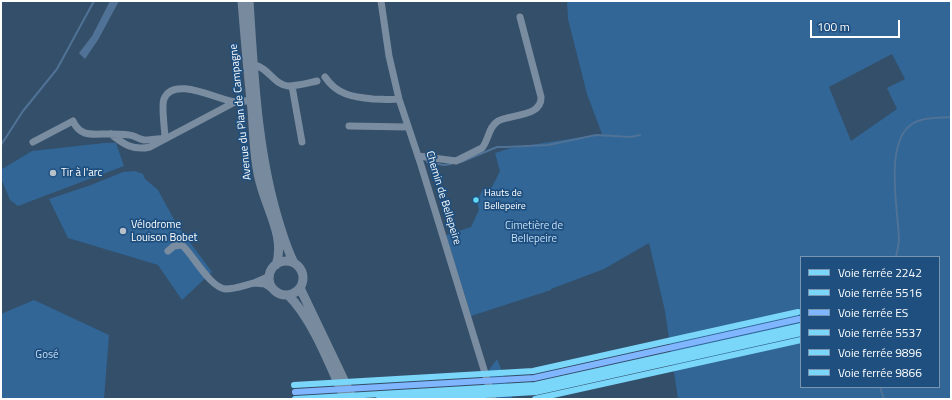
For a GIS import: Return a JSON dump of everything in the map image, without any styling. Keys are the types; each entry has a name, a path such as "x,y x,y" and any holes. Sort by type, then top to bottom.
{"main road":[{"name":"Avenue du Plan de Campagne","path":"242,1 255,147 261,187 276,232 279,247 276,265"},
{"name":"Avenue du Plan de Campagne","path":"249,1 262,142 269,187 286,245 294,263"},
{"path":"284,262 294,263 302,272 302,283 300,288 293,294 288,295 278,293 274,290 270,281 273,268 284,262"},
{"path":"300,288 353,399"},
{"path":"288,295 306,319 324,353 345,399"}],"street":[{"name":"Chemin de Bellepeire","path":"380,1 389,56 399,99 493,399"},
{"path":"418,156 456,161 482,148 491,128 499,121 538,108 541,103 541,97 520,17"},
{"path":"254,65 262,68 281,84 287,86 316,81"},
{"path":"325,77 341,92 352,97 387,100 399,99"},
{"path":"292,86 302,142"},
{"path":"165,139 164,99 168,93 175,88 189,90 235,102"},
{"path":"111,134 128,146 136,148 150,147 235,102 251,100"},
{"path":"33,142 73,120 75,126 87,134 132,135 144,140 158,138 165,139"},
{"path":"349,126 408,127"},
{"path":"168,251 174,246 182,245 209,279 221,288 234,288 254,283 270,276"},
{"path":"254,283 265,284 274,290"}],"green space":[{"name":"Cimetière de Bellepeire","path":"567,1 951,1 951,399 678,399 665,311 649,243 604,269 551,290 471,316 446,235 471,227 479,210 477,201 483,189 492,187 500,171 495,153 511,148 602,134 587,94 568,19","holes":["892,54 905,79 887,88 897,109 851,141 829,87"]},
{"name":"Tir à l'arc","path":"116,143 124,166 18,206 10,200 1,178 2,169 32,151"},
{"name":"Vélodrome Louison Bobet","path":"135,171 143,174 145,179 158,190 177,225 212,272 182,300 158,265 68,238 49,199 91,185 123,172"},
{"name":"Gosé","path":"34,300 109,335 104,399 1,399 1,314"},
{"path":"497,359 513,399 485,399 482,379"}],"shaded area":[{"path":"110,1 119,1 98,40 85,59 79,53 92,36"}],"waterway":[{"path":"1,145 23,111 57,69 94,1"},
{"path":"896,256 899,239 895,195 895,161 898,145 903,133 912,124 926,119 951,117"},
{"path":"461,162 497,147 548,145 596,135 631,137 640,135"},
{"path":"427,162 444,165 451,164"},
{"path":"880,388 884,399"}],"rail line":[{"name":"9866","path":"294,385 533,371 798,312"},
{"name":"ES","path":"295,392 534,378 799,319"},
{"name":"2242","path":"295,399 535,385 800,326"},
{"name":"5537","path":"379,399 536,390 800,331"},
{"name":"5516","path":"415,399 536,392 800,333"},
{"name":"9896","path":"535,399 800,340"}],"place":[{"name":"Tir à l'arc","path":"53,173"},
{"name":"Hauts de Bellepeire","path":"476,200"},
{"name":"Vélodrome Louison Bobet","path":"123,231"}]}
